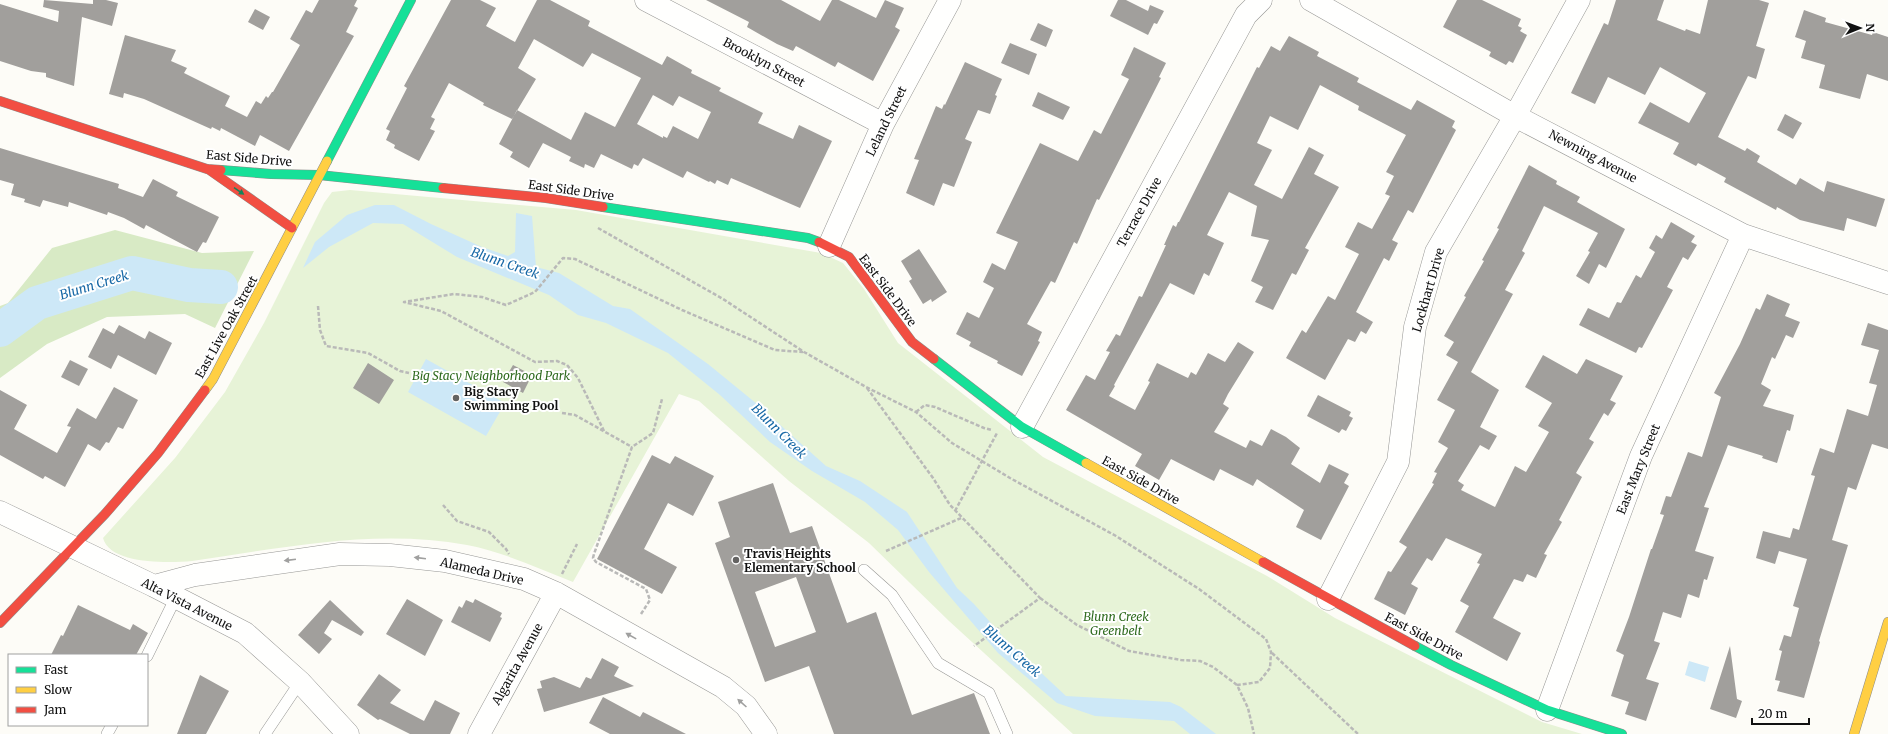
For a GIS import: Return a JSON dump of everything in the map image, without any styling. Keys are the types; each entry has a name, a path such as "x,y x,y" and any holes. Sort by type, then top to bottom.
{"street":[{"name":"East Live Oak Street","path":"0,623 72,548 158,453 213,378 411,0"},
{"name":"Brooklyn Street","path":"646,0 882,124"},
{"name":"Leland Street","path":"829,246 882,124 950,0"},
{"name":"Terrace Drive","path":"1022,427 1246,15 1261,0"},
{"name":"Newning Avenue","path":"1311,0 1515,116 1744,235 1888,283"},
{"name":"Lockhart Drive","path":"1328,599 1398,462 1415,327 1436,252 1580,0"},
{"name":"East Side Drive","path":"0,101 207,169 271,174 318,175 546,198 808,238 829,246 848,258 912,342 1022,427 1328,599 1451,665 1547,710 1622,734"},
{"path":"207,169 292,228"},
{"name":"East Mary Street","path":"1547,710 1641,456 1744,235"},
{"name":"Alta Vista Avenue","path":"0,512 72,548 154,586 245,633 300,682 348,734"},
{"name":"Alameda Drive","path":"154,586 195,575 269,563 347,554 390,555 445,561 524,579 559,584 723,687 746,706 766,734"},
{"name":"Algarita Avenue","path":"478,734 559,584"},
{"path":"1854,734 1888,622"}],"lane":[{"path":"864,570 892,595 938,663 989,692 1007,734"},
{"path":"148,654 176,597"},
{"path":"265,734 300,682"}],"path":[{"path":"594,225 723,299 804,352 866,387 916,412 952,443 983,462 1116,536 1199,589 1266,639 1271,652 1270,668 1259,682 1237,685"},
{"path":"604,431 578,378 567,365 557,361 535,362 441,311 404,302 454,294 482,297 506,305 535,292 563,258 575,260 682,310 775,350 804,352"},
{"path":"318,306 320,330 326,346 368,353 400,371 409,373"},
{"path":"866,387 955,511 1040,598 1077,625 1129,651 1181,660 1200,661 1213,667 1237,685 1248,708 1254,734"},
{"path":"642,614 650,600 646,589 596,562 594,558 632,448 653,433 662,399"},
{"path":"916,412 925,404 984,428 998,431 983,462 955,511"},
{"path":"562,413 575,415 632,448"},
{"path":"443,504 457,521 489,532 509,554"},
{"path":"886,551 961,518"},
{"path":"559,584 577,544"},
{"path":"974,646 1040,598"},
{"path":"1271,652 1358,734"}],"green space":[{"path":"350,190 576,210 821,253 843,263 864,289 898,343 1043,457 1267,576 1335,618 1542,722 1582,734 1073,734 949,621 869,543 789,481 699,401 679,394 573,582 494,552 467,545 433,540 398,538 329,542 182,562 156,562 128,558 117,553 108,547 103,538 175,458 225,392 264,323 324,203 332,192"},
{"path":"115,230 202,253 254,251 215,328 185,314 107,317 47,344 0,378 0,306 8,303 52,248"}],"water":[{"path":"375,205 394,205 431,224 482,247 508,256 515,252 516,213 532,216 536,267 559,273 613,306 630,309 708,364 757,404 826,466 860,481 907,512 957,588 974,604 1006,640 1066,696 1170,702 1181,707 1216,734 1190,734 1174,721 1095,716 1057,703 998,653 929,572 898,530 865,502 812,471 770,442 720,395 668,353 606,323 578,315 549,295 457,257 403,224 373,223 329,247 303,268 315,242 347,215"},
{"name":"Big Stacy Swimming Pool","path":"426,359 505,403 486,436 408,392"},
{"path":"1689,661 1709,667 1705,682 1685,675"}],"building":[{"path":"44,0 93,4 93,0 106,0 118,3 112,26 82,17 74,86 46,77 46,73 31,71 0,61 0,4 58,22 59,11 43,7"},
{"path":"319,0 357,0 354,6 358,8 346,32 354,36 289,151 260,135 255,146 221,128 220,131 212,127 211,129 144,99 124,93 123,98 109,94 125,35 176,50 171,61 187,68 184,73 230,96 225,106 247,117 256,101 261,104 266,96 268,98 273,92 300,45 290,39 306,10 312,13"},
{"path":"451,0 480,0 496,8 486,26 515,42 537,0 550,0 590,21 588,26 662,65 667,56 692,70 691,73 721,88 719,91 763,113 758,123 793,139 799,125 832,141 800,208 731,178 728,185 717,180 715,184 687,171 683,178 643,158 638,166 634,164 632,169 601,154 594,168 585,164 584,168 569,161 571,157 543,143 529,168 510,157 513,152 499,144 514,116 512,119 483,105 484,103 449,83 431,117 435,119 430,129 435,131 419,161 394,148 395,145 386,140 390,131 386,129 407,88 404,86","holes":["534,39 583,67 592,53 641,78 615,127 585,112 571,140 517,110 536,79 518,68","653,95 673,106 679,96 711,112 698,139 673,126 667,138 663,136 663,138 637,124"]},
{"path":"706,0 781,0 820,21 832,0 839,0 876,18 885,0 904,8 895,27 900,30 873,81 838,62 835,67 796,46 793,51 777,44 747,27 749,22"},
{"path":"1118,0 1126,0 1148,11 1150,5 1164,11 1157,24 1154,23 1148,35 1110,16"},
{"path":"1457,0 1482,0 1521,19 1518,26 1522,28 1520,31 1527,35 1513,63 1509,61 1506,65 1489,56 1491,52 1443,27"},
{"path":"1616,0 1664,0 1657,20 1685,31 1686,29 1700,34 1708,0 1759,0 1769,3 1756,46 1765,49 1756,79 1748,76 1718,137 1745,151 1747,148 1760,156 1757,162 1796,185 1800,178 1824,192 1827,181 1885,199 1876,227 1847,218 1844,231 1800,220 1777,207 1776,210 1724,182 1726,178 1698,163 1696,166 1673,154 1679,143 1638,123 1650,102 1689,123 1706,93 1660,67 1645,95 1608,77 1595,104 1571,93 1604,23 1608,25"},
{"path":"255,9 270,17 263,30 248,22"},
{"path":"1804,10 1826,18 1825,22 1872,35 1873,32 1888,37 1888,81 1867,74 1860,99 1819,88 1825,65 1801,58 1806,41 1795,37"},
{"path":"1038,23 1053,30 1046,47 1030,40"},
{"path":"1289,36 1319,52 1317,56 1359,78 1357,82 1411,110 1417,100 1455,121 1452,127 1456,130 1413,213 1408,210 1392,240 1398,243 1389,261 1384,258 1356,312 1373,322 1366,334 1361,331 1355,342 1348,339 1325,380 1286,358 1302,330 1306,333 1328,296 1335,300 1359,254 1345,247 1358,222 1372,229 1390,196 1385,194 1394,176 1386,172 1406,135 1358,110 1359,106 1320,85 1298,130 1270,116 1257,143 1272,150 1254,185 1282,199 1309,147 1324,155 1314,174 1339,187 1305,248 1309,250 1296,275 1292,273 1273,310 1255,302 1263,287 1251,281 1269,240 1251,236 1257,206 1229,192 1207,235 1224,243 1209,276 1204,273 1194,295 1170,283 1109,396 1135,410 1150,382 1148,381 1157,363 1188,378 1191,372 1196,375 1208,353 1225,362 1238,342 1254,352 1223,404 1229,408 1214,432 1246,448 1250,440 1262,446 1271,429 1286,437 1300,448 1291,464 1320,483 1329,464 1349,474 1344,483 1349,486 1321,540 1296,527 1304,510 1257,479 1253,486 1220,469 1214,481 1171,459 1159,480 1135,466 1142,454 1066,410 1086,375 1095,380 1110,352 1106,351 1116,334 1120,336 1139,296 1142,297 1166,245 1164,245 1173,225 1176,227 1179,222 1257,67 1259,68 1271,46 1280,51"},
{"path":"1010,43 1037,54 1029,75 1001,63"},
{"path":"1134,47 1166,63 1159,77 1161,78 1099,200 1097,199 1077,244 1074,242 1055,283 1051,281 1027,324 1042,332 1038,341 1040,342 1022,376 997,363 998,361 969,346 971,342 956,334 967,312 979,318 994,288 983,282 992,263 1005,270 1018,242 996,233 1040,143 1078,161 1094,130 1101,134 1129,79 1121,75"},
{"path":"965,62 1002,79 995,95 997,96 990,114 978,110 965,139 972,142 954,187 943,183 934,206 906,193 919,160 914,159 936,106 942,109 944,104 945,105"},
{"path":"1038,92 1070,107 1063,120 1032,106"},
{"path":"1785,114 1802,123 1793,139 1777,130"},
{"path":"0,148 119,184 118,188 143,197 153,179 178,192 176,196 219,217 206,243 203,242 197,252 146,225 144,229 124,218 108,212 107,215 69,202 68,207 43,200 40,207 24,202 25,199 11,195 14,184 0,180"},
{"path":"1529,165 1557,181 1556,184 1580,197 1577,202 1625,229 1606,268 1599,264 1589,284 1576,276 1590,252 1588,251 1598,233 1544,206 1522,251 1525,253 1505,290 1513,294 1471,372 1499,390 1480,427 1497,436 1489,450 1480,445 1458,481 1464,485 1461,490 1495,507 1515,466 1526,472 1549,432 1538,426 1552,403 1525,387 1543,355 1577,374 1586,359 1623,376 1610,400 1616,403 1608,416 1604,413 1589,439 1594,442 1576,473 1582,477 1559,520 1562,522 1544,554 1547,555 1536,578 1527,574 1523,582 1514,579 1493,618 1521,633 1507,661 1455,632 1469,606 1460,601 1480,564 1477,563 1482,554 1446,538 1432,561 1427,558 1411,584 1418,588 1405,615 1374,599 1388,571 1391,572 1407,547 1399,542 1434,484 1432,483 1437,473 1434,472 1448,448 1438,442 1455,410 1437,400 1458,362 1446,355 1454,342 1444,336 1484,261 1482,260 1499,229 1497,228"},
{"path":"1671,222 1695,236 1691,242 1697,245 1688,260 1683,257 1667,287 1673,290 1642,348 1639,347 1636,353 1579,325 1588,308 1609,318 1617,302 1621,303 1636,275 1641,278 1655,252 1649,248 1656,235 1662,239"},
{"path":"919,249 947,292 932,302 931,299 923,304 909,281 912,279 901,261"},
{"path":"1767,294 1790,304 1785,316 1800,322 1793,338 1786,335 1775,359 1772,357 1761,384 1771,390 1763,406 1794,415 1790,431 1787,430 1777,463 1762,458 1763,456 1728,445 1704,507 1709,508 1695,551 1714,557 1707,580 1704,579 1699,598 1688,594 1681,618 1663,612 1654,641 1660,643 1646,679 1659,683 1646,721 1625,714 1629,702 1611,696 1624,655 1616,651 1664,515 1660,514 1666,496 1671,497 1688,452 1702,457 1721,397 1714,393 1740,344 1756,308 1760,310"},
{"path":"1868,323 1888,330 1888,449 1872,444 1856,490 1848,487 1832,540 1848,545 1819,641 1820,642 1804,698 1777,691 1780,681 1775,680 1782,651 1779,650 1784,635 1791,637 1799,608 1793,606 1807,559 1779,551 1775,564 1756,558 1763,531 1790,538 1793,528 1799,530 1815,476 1811,475 1820,448 1834,453 1847,409 1868,416 1877,385 1869,383 1879,350 1861,345"},
{"path":"119,325 145,339 149,331 172,343 156,375 118,355 111,369 88,357 103,328 114,334"},
{"path":"70,360 88,369 79,386 61,377"},
{"path":"368,363 394,380 379,404 353,388"},
{"path":"513,365 532,375 523,393 503,382"},
{"path":"114,387 138,400 123,429 118,427 109,443 106,442 100,451 88,444 65,487 45,476 43,479 0,455 0,390 27,405 14,429 57,453 71,427 67,426 77,408 96,419"},
{"path":"1318,395 1351,412 1349,416 1353,418 1346,431 1342,429 1339,433 1307,416"},
{"path":"652,455 670,464 675,456 714,476 693,516 668,503 644,549 677,567 662,594 597,559"},
{"path":"773,483 790,533 812,526 847,623 876,612 912,715 974,693 990,734 834,734 809,666 765,682 715,543 730,537 718,502","holes":["796,577 816,632 775,647 755,592"]},
{"path":"407,599 443,620 425,656 386,634"},
{"path":"475,599 502,613 500,617 502,618 490,642 451,622 459,606 462,608 466,600 473,603"},
{"path":"330,600 364,632 361,636 332,620 324,633 332,639 319,654 298,635"},
{"path":"78,605 130,630 133,624 148,633 137,654 52,654 61,635 63,636"},
{"path":"1730,646 1737,699 1742,701 1736,718 1710,709"},
{"path":"602,658 619,667 614,676 634,686 544,712 537,689 542,688 540,681 554,677 580,688 586,677 591,679"},
{"path":"379,674 401,690 390,703 424,721 435,700 460,713 450,734 410,734 380,719 378,720 357,705"},
{"path":"200,675 229,691 206,734 177,734"},
{"path":"603,697 640,717 643,712 686,734 610,734 589,723"}],"waterway":[{"name":"Blunn Creek","path":"0,330 37,303 132,273 189,285 221,287"}],"traffic: fast":[{"path":"327,161 411,0"},
{"path":"221,170 271,174 319,175 443,188"},
{"path":"603,207 808,238 819,242"},
{"path":"934,359 1022,427 1086,463"},
{"path":"1415,646 1451,665 1547,710 1622,734"}],"traffic: slow":[{"path":"205,390 213,379 327,161"},
{"path":"1086,463 1263,562"},
{"path":"1854,734 1888,622"}],"traffic: jam":[{"path":"0,101 207,169 221,170"},
{"path":"208,169 292,228"},
{"path":"443,188 546,198 603,207"},
{"path":"819,242 849,257 912,342 934,359"},
{"path":"0,623 105,514 158,453 205,390"},
{"path":"1263,562 1415,646"}],"place":[{"name":"Big Stacy Swimming Pool","path":"456,398"},
{"name":"Travis Heights Elementary School","path":"736,560"}],"park label":[{"name":"Big Stacy Neighborhood Park","path":"491,375"},
{"name":"Blunn Creek Greenbelt","path":"1116,623"}]}
